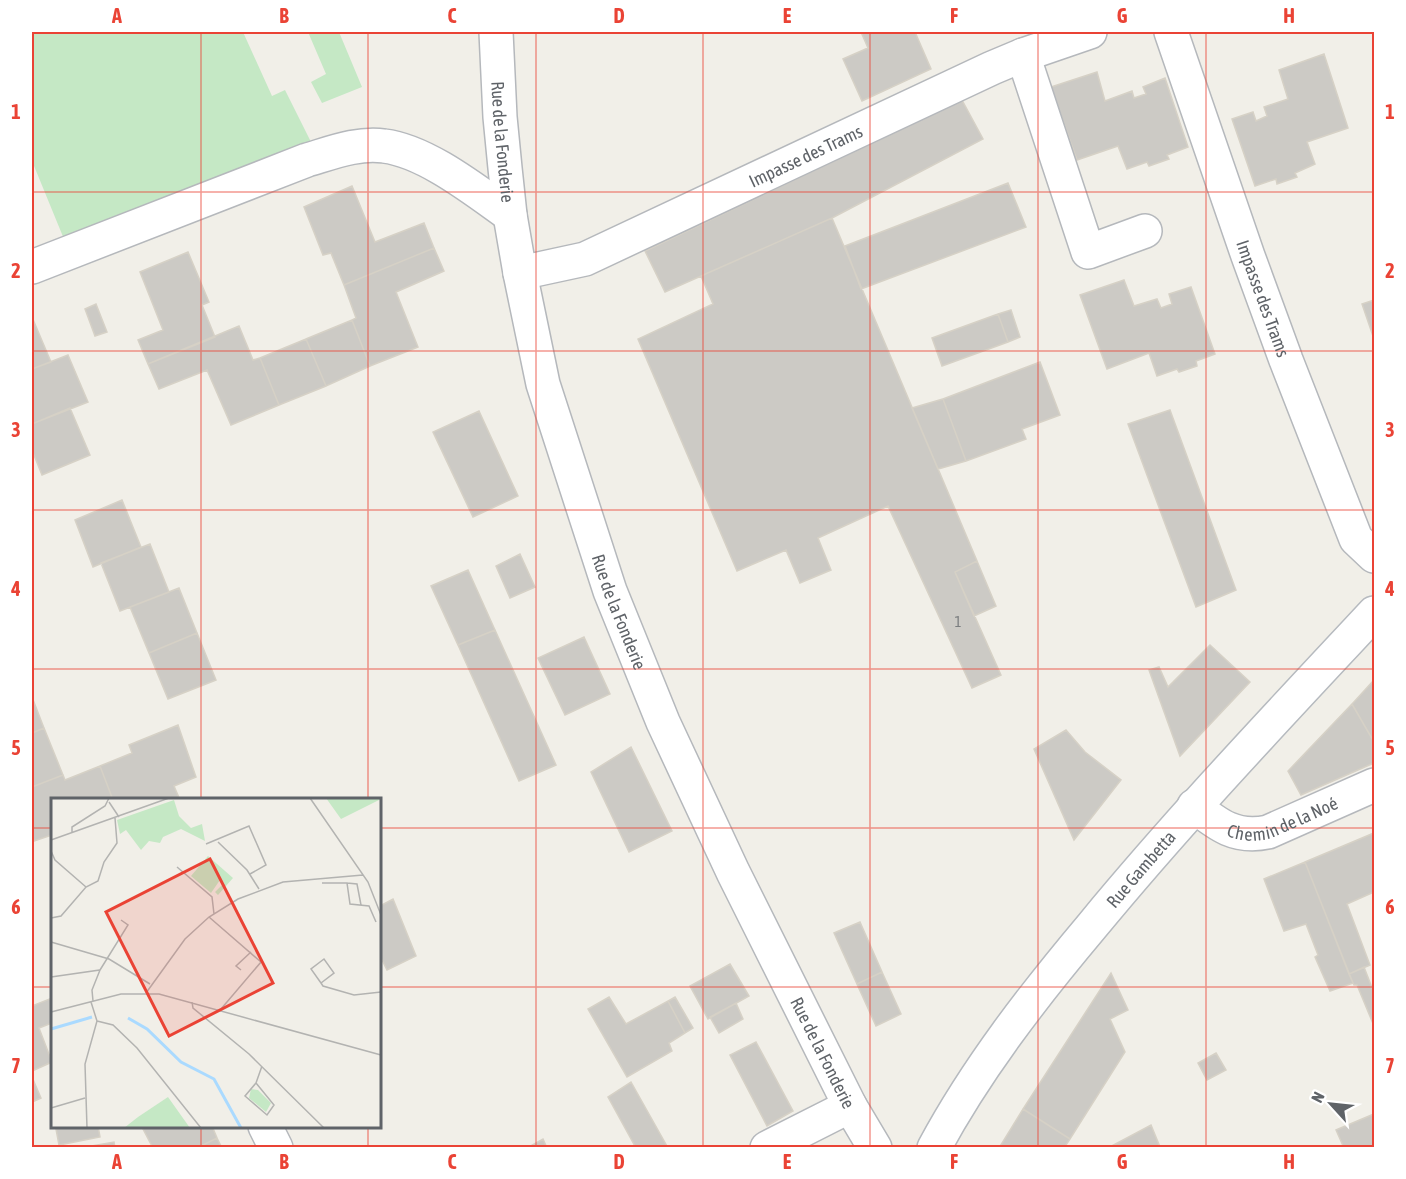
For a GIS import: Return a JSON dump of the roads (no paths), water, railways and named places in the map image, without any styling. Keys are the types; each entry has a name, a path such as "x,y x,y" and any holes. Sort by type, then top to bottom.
{"street":[{"name":"Rue de la Fonderie","path":"496,32 500,117 510,215 520,273 543,384 610,591 663,722 733,872 850,1106 875,1148"},
{"name":"Impasse des Trams","path":"520,273 585,259 1023,55 1090,32"},
{"name":"Impasse des Trams","path":"1171,32 1286,360 1356,539 1374,556"},
{"path":"1023,55 1088,252 1145,231"},
{"path":"32,267 307,160 354,148 384,146 416,155 465,183 510,215"},
{"name":"Rue Gambetta","path":"934,1148 982,1071 1035,994 1194,806 1374,613"},
{"name":"Chemin de la Noé","path":"1194,806 1214,822 1232,831 1254,835 1268,832 1374,785"},
{"path":"767,1148 850,1106"},
{"path":"266,1128 276,1148"}]}
